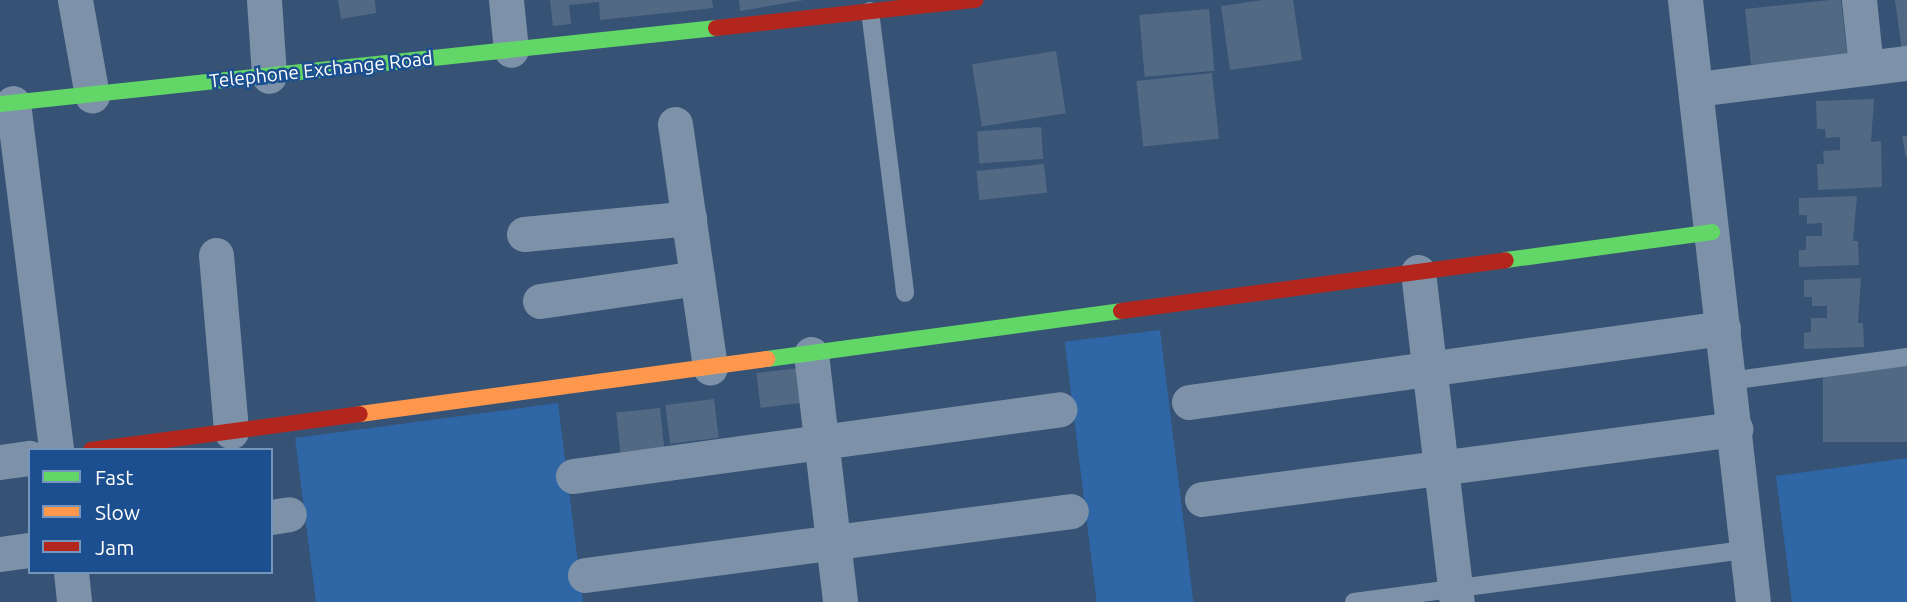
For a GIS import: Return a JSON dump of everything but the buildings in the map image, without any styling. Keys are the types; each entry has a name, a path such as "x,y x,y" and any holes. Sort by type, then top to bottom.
{"street":[{"path":"75,0 92,95"},
{"path":"264,0 269,76"},
{"path":"506,0 511,50"},
{"name":"Telephone Exchange Road","path":"56,448 6,104 975,0"},
{"path":"1685,0 1753,602"},
{"path":"1859,0 1866,68"},
{"path":"1697,89 1907,63"},
{"path":"675,124 710,368"},
{"path":"524,234 689,218"},
{"path":"106,448 1712,232"},
{"path":"216,255 231,431"},
{"path":"1418,272 1456,595"},
{"path":"540,301 697,278"},
{"path":"1189,402 1723,328"},
{"path":"811,354 840,602"},
{"path":"573,476 1059,409"},
{"path":"1202,499 1735,429"},
{"path":"0,462 28,458"},
{"path":"585,575 1071,511"},
{"path":"0,554 28,550"},
{"path":"71,574 74,602"}],"lane":[{"path":"870,11 905,293"},
{"path":"1729,381 1907,357"},
{"path":"1354,602 1456,595 1749,549"}],"shaded area":[{"path":"1160,330 1193,602 1097,602 1065,342"},
{"path":"558,403 583,602 316,602 295,438"},
{"path":"1907,458 1907,602 1792,602 1776,476"}],"traffic: fast":[{"path":"0,104 716,28"},
{"path":"1506,260 1712,232"},
{"path":"767,359 1121,311"}],"traffic: slow":[{"path":"360,414 767,359"}],"traffic: jam":[{"path":"716,28 975,0"},
{"path":"1121,311 1506,260"},
{"path":"106,448 360,414"}]}
